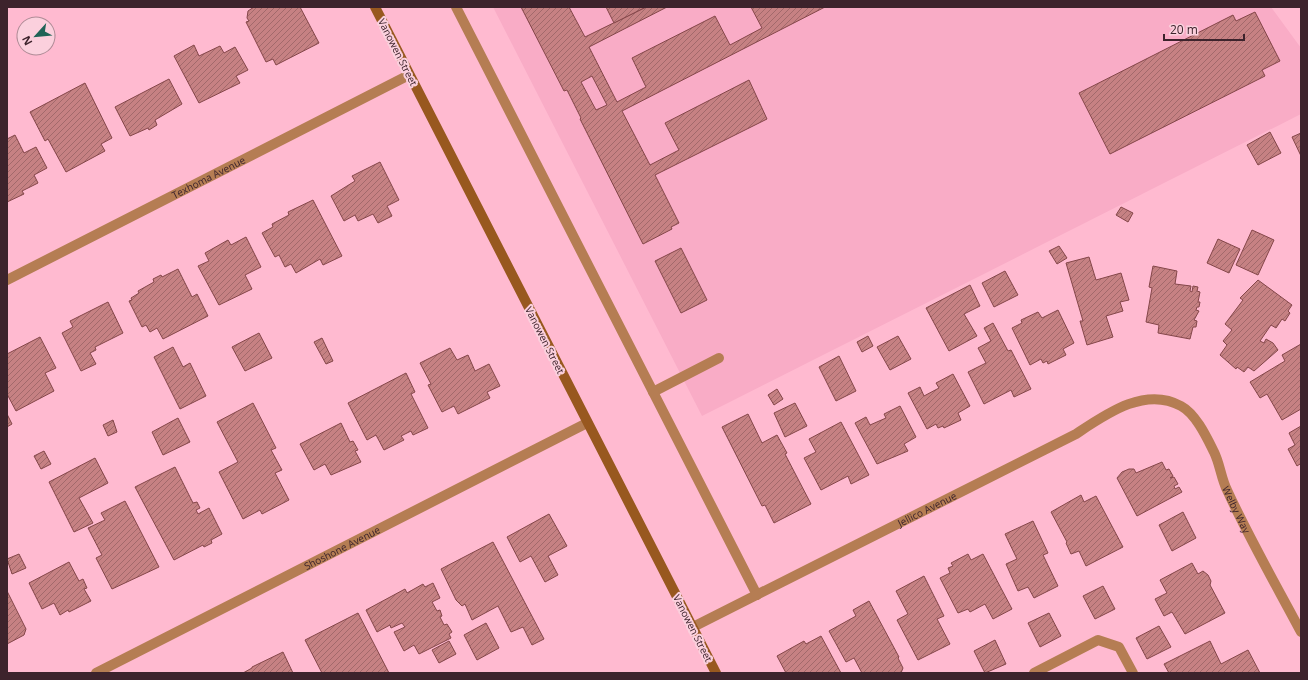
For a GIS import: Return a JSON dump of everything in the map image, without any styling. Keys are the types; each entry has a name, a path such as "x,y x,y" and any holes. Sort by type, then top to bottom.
{"main road":[{"name":"Vanowen Street","path":"375,7 716,673"}],"street":[{"path":"456,7 757,595"},
{"name":"Texhoma Avenue","path":"7,280 409,74"},
{"path":"653,392 719,358"},
{"name":"Jellico Avenue","path":"693,627 1076,434 1101,417 1133,402 1163,400"},
{"name":"Welby Way","path":"1163,400 1182,406 1200,425 1215,454 1226,489 1301,632"},
{"name":"Shoshone Avenue","path":"96,673 587,423"},
{"path":"1034,673 1098,640 1119,647 1133,673"}],"shaded area":[{"path":"493,7 1271,7 1301,48 1301,114 702,416"}],"building":[{"path":"254,7 300,7 319,43 276,65 273,59 266,62 246,22 249,21 247,18 248,11"},
{"path":"521,7 569,7 585,37 646,7 667,7 589,47 617,102 646,87 632,58 715,16 730,45 762,28 751,7 825,7 622,111 650,165 679,150 665,123 749,80 767,119 655,175 679,223 671,227 672,229 643,244 567,90 564,91","holes":["592,76 607,105 596,110 581,82"]},
{"path":"606,7 646,7 614,23"},
{"path":"1255,12 1280,61 1262,70 1265,76 1110,154 1079,93 1233,15 1236,21"},
{"path":"194,45 199,56 220,46 224,53 235,47 248,70 236,76 240,83 199,103 174,56"},
{"path":"169,79 182,104 155,120 157,125 149,130 148,128 130,136 115,107"},
{"path":"85,83 112,138 101,144 105,151 66,172 48,139 45,141 30,112"},
{"path":"1270,132 1281,153 1258,165 1247,145"},
{"path":"1301,133 1301,156 1292,137"},
{"path":"15,135 24,153 36,147 47,168 34,175 38,183 22,191 24,194 7,202 7,139"},
{"path":"380,162 399,200 387,206 392,216 378,223 373,214 358,221 355,215 344,221 331,196 355,181 352,176"},
{"path":"313,200 342,256 323,265 320,259 296,273 291,264 285,267 279,255 275,257 262,233 273,227 272,224 289,215 288,212"},
{"path":"1121,207 1133,213 1128,222 1116,215"},
{"path":"1252,230 1274,240 1258,275 1236,265"},
{"path":"246,237 261,267 245,275 252,289 219,305 198,266 209,261 205,253 228,240 231,245"},
{"path":"1218,239 1240,249 1229,273 1207,263"},
{"path":"1059,246 1067,258 1057,264 1049,251"},
{"path":"681,248 707,300 681,313 655,261"},
{"path":"1089,257 1096,280 1121,273 1129,300 1120,302 1123,311 1106,316 1113,337 1087,345 1080,321 1083,321 1066,263"},
{"path":"1153,266 1177,271 1175,284 1191,286 1190,291 1192,292 1193,286 1198,287 1197,291 1200,292 1198,302 1200,302 1199,307 1197,307 1196,310 1199,311 1194,320 1197,321 1196,327 1193,327 1190,339 1158,333 1159,325 1146,322 1152,288 1149,287"},
{"path":"178,269 192,297 197,294 208,316 163,339 157,328 150,332 146,325 142,327 129,301 139,293 138,291 154,282 153,279 161,275 162,277"},
{"path":"1005,271 1018,295 994,307 982,283"},
{"path":"1258,280 1292,305 1288,311 1290,313 1285,321 1282,319 1276,328 1271,325 1260,341 1264,343 1266,339 1273,343 1278,350 1254,371 1248,367 1244,372 1237,367 1236,369 1220,355 1227,345 1223,341 1232,330 1225,324 1243,300 1240,298"},
{"path":"970,285 980,306 964,314 977,336 949,351 926,308"},
{"path":"108,302 123,333 95,347 96,350 90,353 96,364 81,371 62,333 73,327 70,321"},
{"path":"1058,310 1074,343 1063,349 1066,355 1048,364 1047,361 1043,363 1041,359 1030,365 1012,328 1022,323 1021,320 1038,312 1042,318"},
{"path":"993,323 1008,351 1011,350 1031,389 1014,397 1011,390 984,404 968,372 986,363 978,348 991,341 984,328"},
{"path":"259,333 272,358 245,371 232,347"},
{"path":"868,336 873,346 862,352 857,342"},
{"path":"898,336 911,359 890,370 877,347"},
{"path":"40,337 56,368 45,373 54,391 16,411 7,394 7,354"},
{"path":"322,338 333,361 326,364 314,342"},
{"path":"1301,344 1301,409 1282,420 1267,394 1260,398 1250,382 1285,361 1282,355"},
{"path":"173,347 183,367 190,363 206,396 180,409 154,357"},
{"path":"450,348 457,360 468,355 475,371 489,364 500,386 487,392 490,398 458,414 454,406 442,412 428,385 431,384 420,363"},
{"path":"839,356 856,391 836,401 819,367"},
{"path":"406,373 415,392 411,394 428,428 413,435 411,431 401,436 404,440 384,450 376,435 367,440 348,403"},
{"path":"953,374 970,406 958,413 961,420 944,428 943,426 938,428 936,424 927,429 908,393 920,387 924,396 939,388 936,383"},
{"path":"777,389 783,399 774,405 768,395"},
{"path":"253,403 276,448 271,450 282,470 275,473 289,500 262,514 260,510 243,519 219,472 238,462 217,422"},
{"path":"795,403 807,426 785,437 774,413"},
{"path":"900,406 916,437 904,444 908,451 877,464 855,423 866,417 870,425 886,418 884,414"},
{"path":"7,414 12,424 7,427"},
{"path":"748,414 762,443 777,435 787,453 785,454 811,504 774,523 765,505 762,506 722,427"},
{"path":"178,418 190,442 163,455 152,432"},
{"path":"113,420 117,432 108,436 103,425"},
{"path":"841,422 869,475 851,484 848,476 821,490 804,458 816,452 809,439"},
{"path":"341,423 350,442 353,441 358,450 355,451 361,462 331,475 325,464 314,470 300,444"},
{"path":"1301,426 1301,467 1300,464 1297,466 1288,449 1295,445 1289,433"},
{"path":"44,451 51,464 41,469 34,456"},
{"path":"95,458 108,483 79,498 93,523 74,532 49,482"},
{"path":"1162,462 1166,470 1169,469 1173,476 1170,478 1174,477 1178,484 1174,486 1175,489 1179,487 1182,492 1137,516 1117,478 1122,472 1129,469 1134,469 1136,473"},
{"path":"175,467 193,503 197,502 200,508 196,510 198,514 209,508 222,534 211,540 212,543 204,547 203,545 174,560 135,487"},
{"path":"1081,495 1084,502 1096,496 1123,547 1086,566 1079,551 1071,554 1066,543 1067,542 1051,512"},
{"path":"125,501 159,567 112,589 96,558 102,555 88,528 105,520 101,513"},
{"path":"1183,512 1196,538 1172,551 1159,525"},
{"path":"549,514 567,546 548,556 558,575 545,582 531,556 520,562 507,537"},
{"path":"1033,521 1048,553 1043,555 1058,586 1034,598 1028,587 1018,591 1006,564 1017,559 1005,534"},
{"path":"493,542 544,639 532,645 523,627 511,632 498,606 472,620 465,604 462,606 456,600 441,569"},
{"path":"19,554 26,568 12,574 7,559"},
{"path":"968,554 971,560 983,554 1012,609 993,619 985,604 970,612 968,609 958,613 940,578 950,573 948,568 953,566 951,563"},
{"path":"69,562 79,581 83,579 87,588 84,589 91,601 69,612 68,610 60,615 54,603 42,609 29,583"},
{"path":"1192,563 1198,574 1203,571 1208,575 1211,581 1210,585 1225,613 1185,634 1172,612 1164,616 1155,599 1167,593 1160,580"},
{"path":"924,576 944,616 937,619 950,644 918,660 897,620 908,614 896,591"},
{"path":"433,583 440,598 432,602 437,611 440,610 442,616 440,617 444,625 447,624 452,632 449,634 451,638 419,654 414,645 404,651 394,632 405,627 402,623 391,628 390,625 377,632 366,610 405,589 407,593 423,584 425,587"},
{"path":"1103,586 1115,609 1095,619 1083,596"},
{"path":"7,591 26,629 24,635 7,644"},
{"path":"869,601 899,657 898,658 903,668 901,673 862,673 854,658 846,662 829,631 856,616 853,610"},
{"path":"358,613 389,673 322,673 305,640"},
{"path":"1049,613 1061,636 1040,647 1028,623"},
{"path":"486,623 499,648 477,660 464,635"},
{"path":"1159,626 1171,647 1147,659 1136,638"},
{"path":"821,636 841,673 786,673 777,656 804,641 806,644"},
{"path":"995,640 1006,664 985,673 974,651"},
{"path":"449,641 456,654 439,663 432,650"},
{"path":"1210,641 1221,664 1248,650 1260,673 1169,673 1164,664"},
{"path":"283,652 293,673 243,673 252,667"}]}
